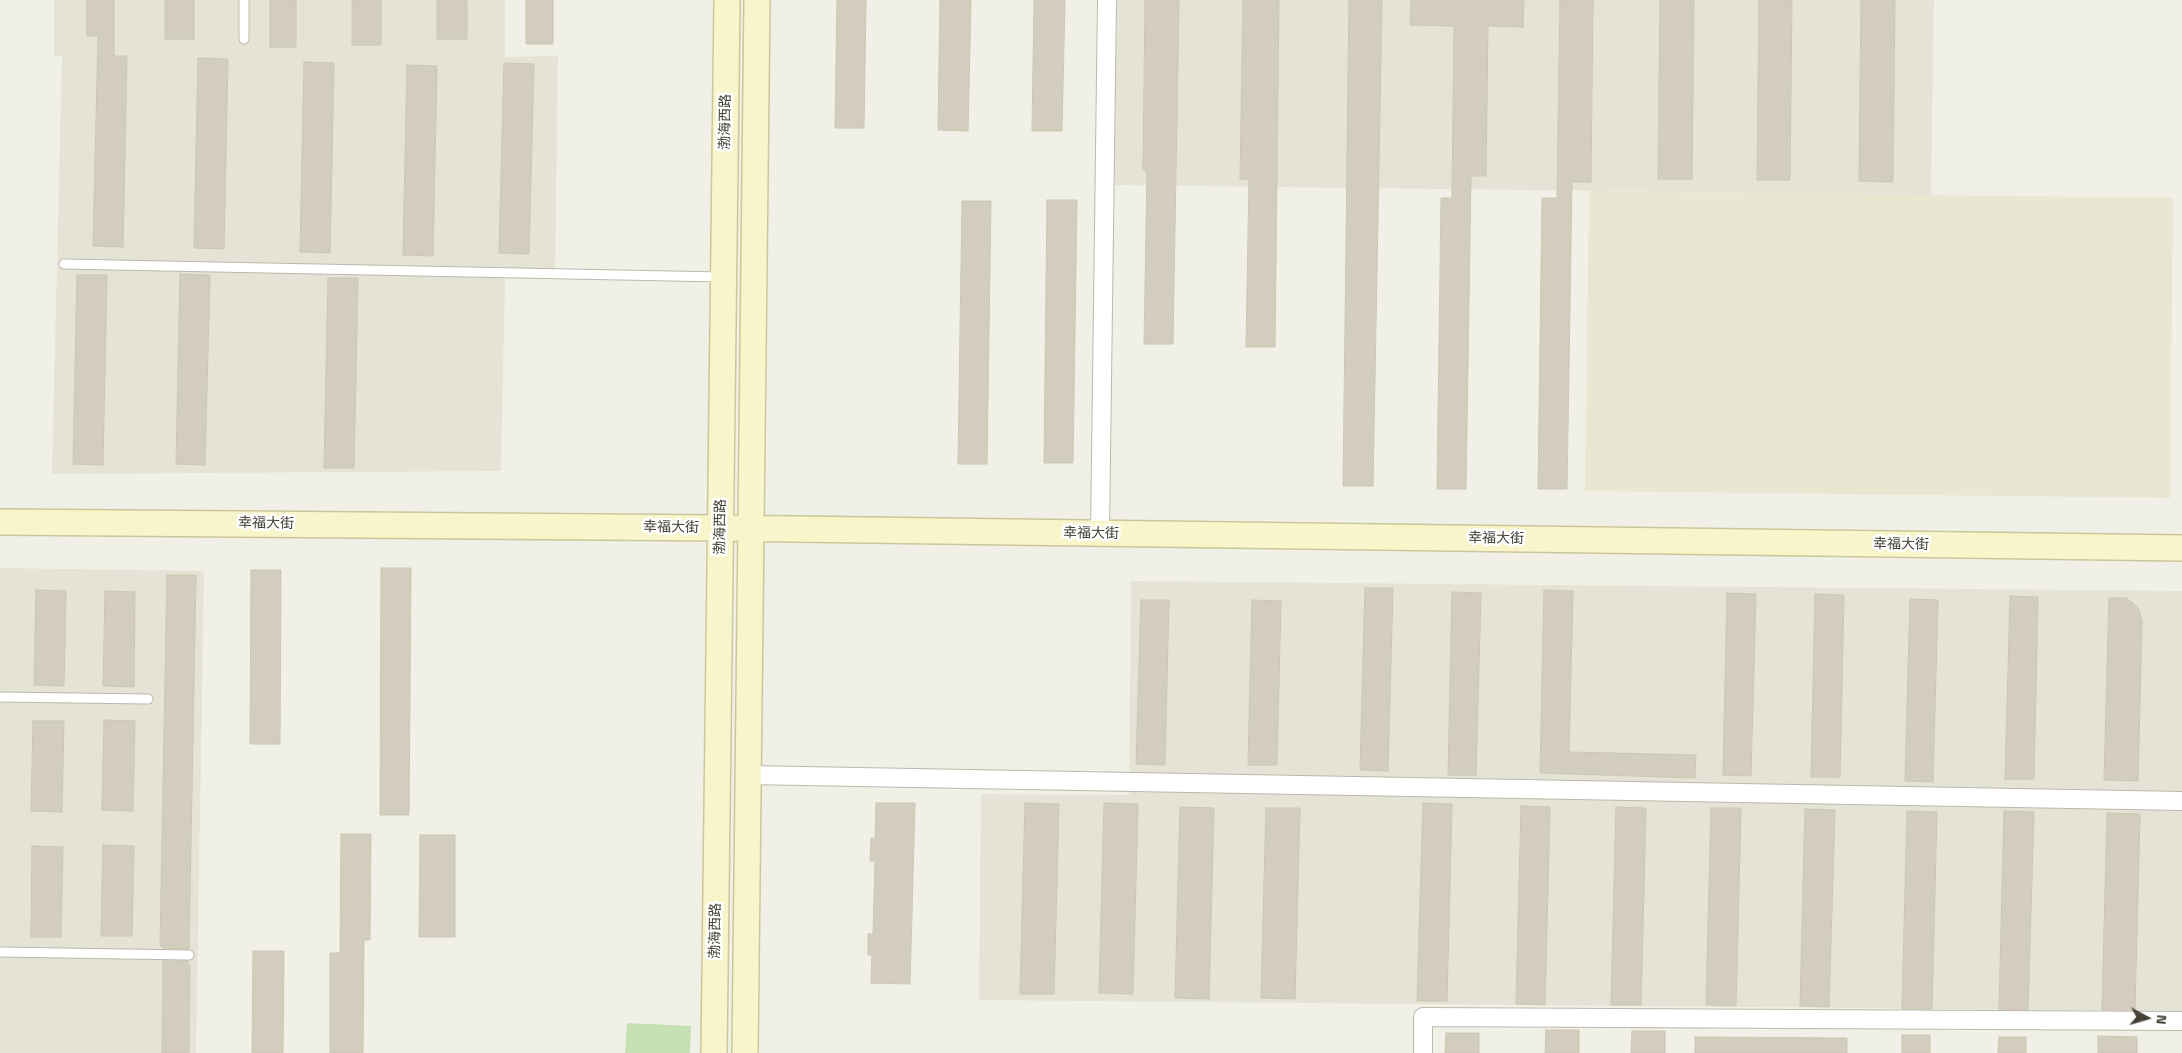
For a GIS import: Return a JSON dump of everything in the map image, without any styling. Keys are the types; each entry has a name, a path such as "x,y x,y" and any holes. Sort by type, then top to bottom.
{"street":[{"name":"渤海西路","path":"714,1053 727,0"},
{"path":"745,1053 757,0"},
{"path":"1100,534 1107,0"},
{"name":"幸福大街","path":"0,522 721,528 751,530 2182,548"},
{"path":"748,775 2182,801"},
{"path":"1423,1053 1423,1017 2182,1020"}],"lane":[{"path":"244,0 244,39"},
{"path":"64,264 724,277"},
{"path":"0,697 148,699"},
{"path":"0,952 189,955"}],"shaded area":[{"path":"54,0 505,0 505,57 558,56 555,279 505,278 501,471 52,474 62,56 54,56"},
{"path":"1117,0 1934,0 1931,195 1114,185"},
{"path":"1589,191 2173,198 2170,498 1585,491"},
{"path":"0,568 204,571 196,1053 0,1053"},
{"path":"1131,581 2182,591 2182,1011 979,1000 981,794 1129,795"}],"green space":[{"path":"627,1023 691,1026 690,1053 625,1053"}],"building":[{"path":"87,0 114,0 114,56 127,56 123,247 93,246 98,36 87,36"},
{"path":"165,0 194,0 194,39 165,39"},
{"path":"270,0 296,0 296,47 270,47"},
{"path":"352,0 381,0 381,45 352,45"},
{"path":"437,0 467,0 467,39 437,39"},
{"path":"526,0 553,0 553,44 526,44"},
{"path":"837,0 866,0 864,128 835,128"},
{"path":"940,0 971,0 968,131 938,130"},
{"path":"1034,0 1065,0 1062,131 1032,131"},
{"path":"1145,0 1179,0 1173,344 1144,344 1147,171 1143,170"},
{"path":"1243,0 1279,0 1275,347 1246,347 1249,179 1240,179"},
{"path":"1349,0 1382,0 1373,486 1343,486"},
{"path":"1411,0 1524,0 1523,27 1488,26 1486,176 1471,176 1466,489 1437,489 1441,198 1452,198 1454,26 1410,25"},
{"path":"1560,0 1593,0 1591,182 1572,182 1567,489 1538,489 1542,198 1557,198"},
{"path":"1660,0 1694,0 1692,179 1658,179"},
{"path":"1759,0 1792,0 1790,180 1757,180"},
{"path":"1861,0 1895,0 1893,182 1859,181"},
{"path":"198,58 228,59 224,249 194,248"},
{"path":"304,62 334,63 330,253 300,252"},
{"path":"504,63 534,64 529,254 499,253"},
{"path":"407,65 437,66 433,256 403,255"},
{"path":"1047,200 1077,200 1073,463 1044,463"},
{"path":"962,201 991,201 987,464 958,464"},
{"path":"180,274 210,275 205,465 176,464"},
{"path":"77,275 107,275 103,465 73,464"},
{"path":"328,278 358,278 354,468 324,468"},
{"path":"381,568 411,568 409,815 380,815"},
{"path":"251,570 281,570 280,744 250,744"},
{"path":"167,575 196,575 189,949 163,948 163,946 160,946"},
{"path":"1365,588 1393,588 1388,771 1360,770"},
{"path":"36,590 66,591 64,686 34,685"},
{"path":"1544,590 1573,591 1569,752 1696,755 1695,778 1540,773"},
{"path":"105,591 135,592 134,687 103,686"},
{"path":"1452,592 1481,593 1476,775 1448,775"},
{"path":"1727,593 1756,594 1751,776 1723,775"},
{"path":"1815,594 1844,595 1840,777 1811,777"},
{"path":"2010,596 2038,597 2034,779 2005,779"},
{"path":"2109,598 2126,598 2139,610 2142,621 2138,781 2104,780"},
{"path":"1910,599 1938,600 1933,782 1905,781"},
{"path":"1141,600 1169,600 1165,765 1136,764"},
{"path":"1252,600 1281,601 1277,765 1248,765"},
{"path":"104,720 135,721 133,811 102,810"},
{"path":"33,721 64,721 62,812 31,811"},
{"path":"876,803 915,803 910,984 871,983 872,955 868,955 868,934 873,934 875,861 870,861 871,838 875,839"},
{"path":"1025,803 1059,804 1054,994 1020,994"},
{"path":"1104,803 1138,804 1133,994 1099,993"},
{"path":"1423,803 1452,804 1447,1001 1417,1001"},
{"path":"1521,806 1550,807 1545,1005 1516,1004"},
{"path":"1180,807 1214,808 1209,999 1175,998"},
{"path":"1616,807 1646,808 1641,1005 1611,1005"},
{"path":"1266,808 1300,808 1295,999 1261,998"},
{"path":"1711,808 1741,808 1736,1006 1706,1005"},
{"path":"1805,809 1835,810 1829,1007 1800,1006"},
{"path":"1907,811 1937,812 1932,1009 1902,1009"},
{"path":"2004,811 2034,812 2028,1010 1999,1009"},
{"path":"2107,813 2140,814 2135,1010 2102,1010"},
{"path":"341,834 371,834 370,940 364,940 363,1053 330,1053 330,953 340,953"},
{"path":"420,835 455,835 455,937 419,937"},
{"path":"103,845 134,846 132,936 101,936"},
{"path":"32,846 63,847 61,937 31,937"},
{"path":"253,951 284,951 283,1053 252,1053"},
{"path":"163,961 188,961 188,965 190,965 189,1053 162,1053"},
{"path":"1546,1030 1579,1030 1579,1053 1545,1053"},
{"path":"1632,1031 1665,1031 1665,1053 1631,1053"},
{"path":"1446,1033 1479,1033 1479,1053 1445,1053"},
{"path":"1902,1035 1930,1035 1930,1053 1902,1053"},
{"path":"2098,1036 2137,1037 2137,1053 2098,1053"},
{"path":"1695,1037 1847,1038 1847,1053 1695,1053"},
{"path":"1999,1037 2026,1037 2026,1053 1998,1053"}]}
